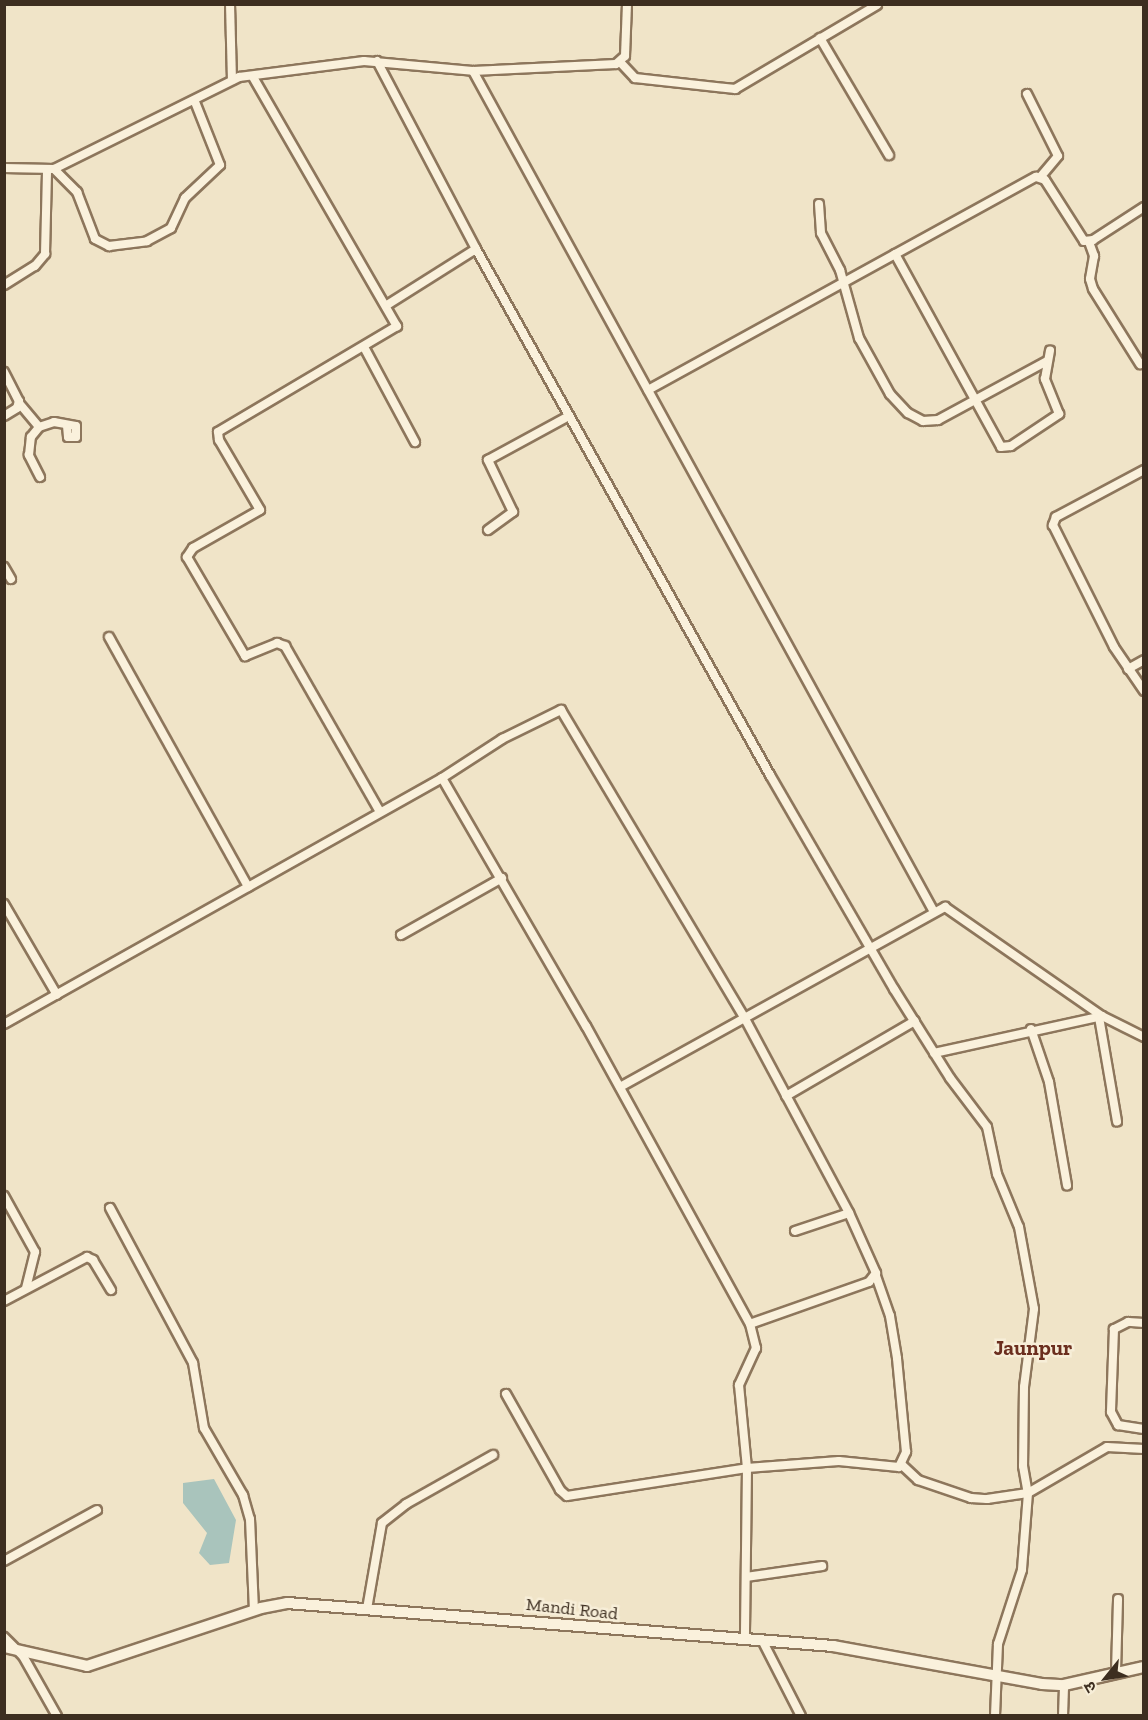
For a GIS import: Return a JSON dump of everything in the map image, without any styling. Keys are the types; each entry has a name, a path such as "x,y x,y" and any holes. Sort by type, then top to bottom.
{"street":[{"path":"230,4 232,80"},
{"path":"4,168 51,169 195,102 232,80 377,61 473,71 620,62 625,56 627,4"},
{"path":"620,62 635,78 735,89 877,5"},
{"path":"820,38 889,155"},
{"path":"377,61 476,249 869,947 934,1053 985,1124 997,1174 1019,1227 1032,1288 1032,1328 1024,1387 1023,1466 1028,1493 1020,1582 998,1644 995,1716"},
{"path":"473,71 934,912"},
{"path":"253,77 387,305 397,327 217,433 260,510 193,548 187,557 244,656 277,643 285,646 380,812"},
{"path":"648,390 1041,176 1058,156 1027,94"},
{"path":"51,169 77,192 95,239 109,246 147,241 171,228 185,198 220,165 195,102"},
{"path":"4,285 35,266 45,254 51,169"},
{"path":"1041,176 1077,235 1089,242 1094,256 1093,289 1140,364"},
{"path":"819,204 821,232 844,282 859,338 887,389 903,409 913,417 931,421 974,402 1047,361"},
{"path":"1089,242 1143,207"},
{"path":"387,305 476,249"},
{"path":"896,254 998,444 1011,446 1059,414 1045,379 1050,350"},
{"path":"364,347 415,442"},
{"path":"4,372 19,403 39,427"},
{"path":"4,416 19,403"},
{"path":"488,530 513,512 488,460 569,416"},
{"path":"40,477 28,449 39,427 54,422 67,425"},
{"path":"1143,470 1056,517 1053,525 1128,669 1143,691"},
{"path":"4,567 11,579"},
{"path":"110,637 248,887"},
{"path":"1128,669 1143,660"},
{"path":"4,1024 442,778 502,739 556,711 564,711 744,1017 849,1212 890,1316 897,1358 906,1452 902,1465"},
{"path":"442,778 620,1087 750,1324 756,1348 739,1385 747,1468 745,1640"},
{"path":"401,935 502,879"},
{"path":"4,904 57,995"},
{"path":"620,1087 869,947 946,907 1100,1016 1143,1037"},
{"path":"934,1053 1031,1029 1100,1016"},
{"path":"1100,1016 1117,1121"},
{"path":"786,1096 915,1021"},
{"path":"1031,1029 1049,1082 1067,1185"},
{"path":"4,1196 35,1252 26,1288"},
{"path":"110,1208 193,1363 204,1428 245,1501 250,1519 254,1610"},
{"path":"795,1231 849,1212"},
{"path":"4,1301 88,1257 111,1290"},
{"path":"750,1324 869,1282 876,1276"},
{"path":"1143,1323 1128,1322 1114,1329 1111,1412 1118,1425 1143,1429"},
{"path":"506,1394 564,1495 747,1468 839,1461 891,1468 902,1465"},
{"path":"902,1465 918,1480 971,1498 1028,1493 1107,1447 1143,1449"},
{"path":"367,1609 382,1523 406,1504 493,1455"},
{"path":"4,1561 97,1510"},
{"path":"746,1577 822,1566"},
{"path":"1116,1672 1118,1599"},
{"name":"Mandi Road","path":"10,1647 87,1666 254,1610 287,1604 834,1646 995,1678 1064,1685 1143,1667"},
{"path":"4,1637 57,1716"},
{"path":"763,1642 801,1716"},
{"path":"1063,1716 1064,1685"}],"water":[{"path":"214,1479 236,1520 229,1563 210,1565 199,1553 207,1533 183,1503 183,1483"}],"district":[{"name":"Jaunpur","path":"1033,1348"}]}
